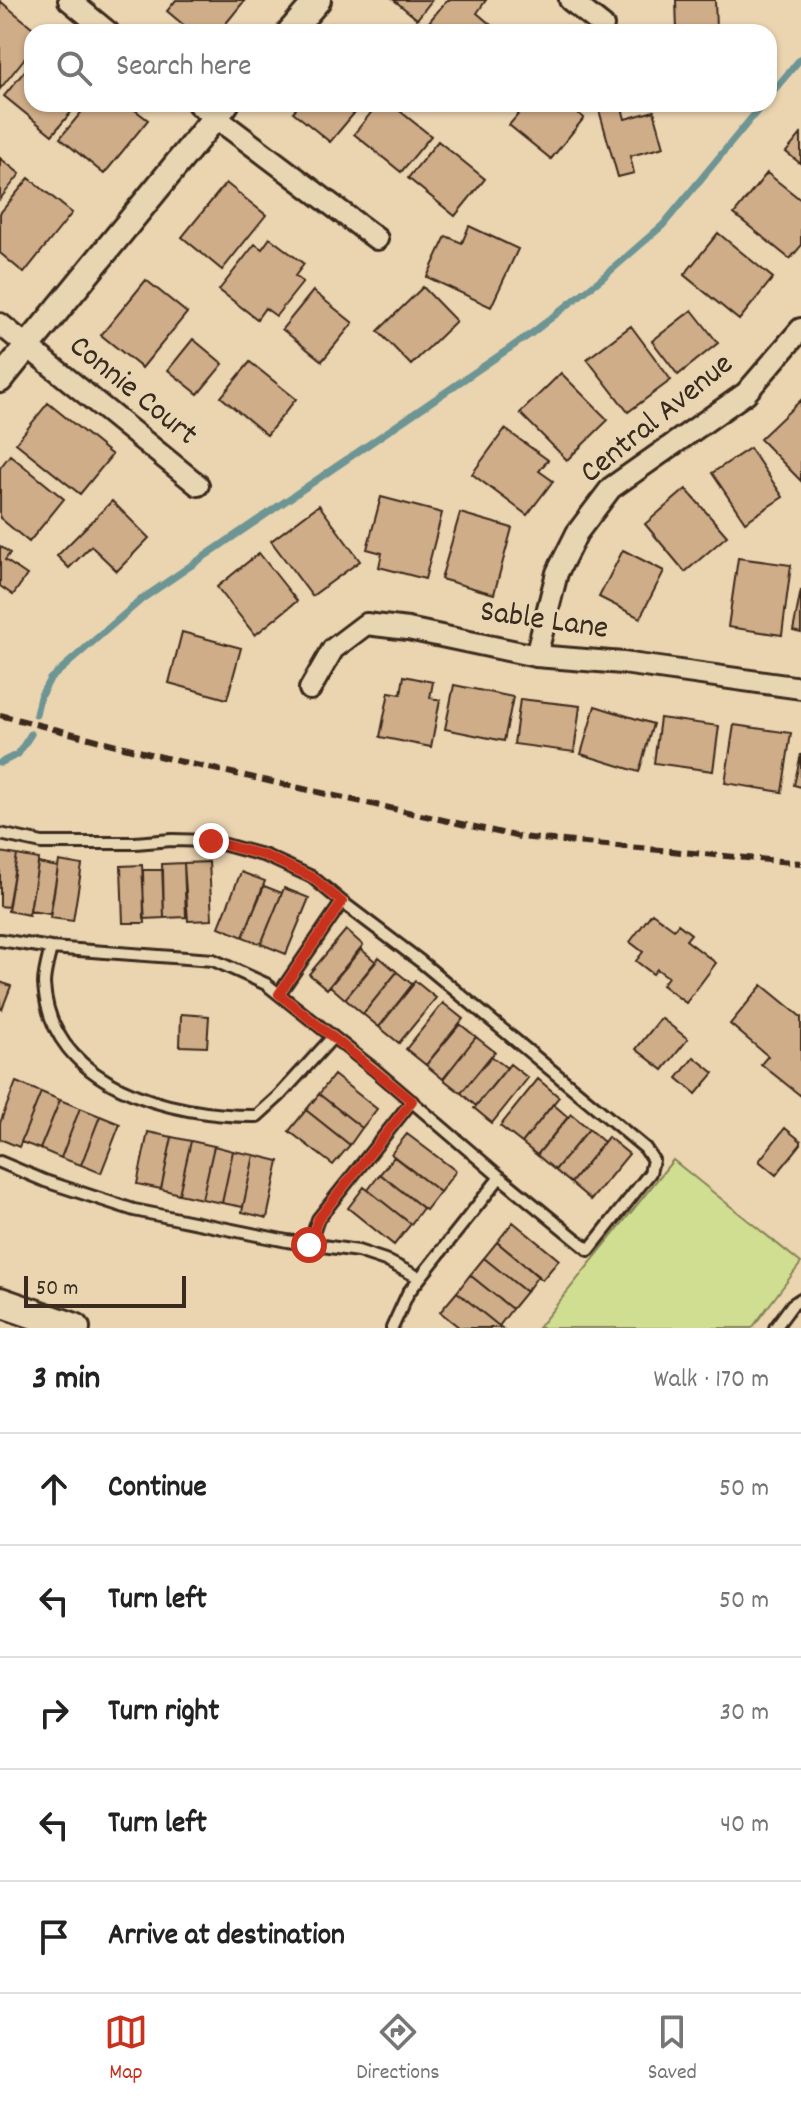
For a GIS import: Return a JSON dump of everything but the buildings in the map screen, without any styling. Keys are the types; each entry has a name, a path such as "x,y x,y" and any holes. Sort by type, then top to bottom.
{"main road":[{"path":"0,1302 75,1328"}],"street":[{"path":"69,0 98,24"},
{"path":"297,24 318,0"},
{"path":"570,0 600,24"},
{"path":"0,380 210,112"},
{"path":"218,112 377,239"},
{"name":"Connie Court","path":"0,324 198,485"},
{"name":"Central Avenue","path":"536,656 557,573 577,533 611,488 746,393 801,329"},
{"name":"Sable Lane","path":"310,689 333,649 366,624 408,629 536,656 623,663 801,688"}],"lane":[{"path":"0,834 42,843 211,841 277,861 312,877 645,1148 653,1160 650,1173 589,1250 412,1101 266,984 213,960 51,948 0,940"},
{"path":"279,994 342,902"},
{"path":"51,948 44,981 48,1011 60,1041 90,1072 135,1095 191,1110 257,1116 333,1037"},
{"path":"309,1245 318,1219 412,1101"},
{"path":"0,1162 45,1181 134,1210 309,1245 358,1251 385,1260 420,1278"},
{"path":"392,1328 395,1317 420,1278 500,1177"},
{"path":"775,1328 792,1305 801,1299"}],"green space":[{"path":"673,1160 801,1263 752,1328 538,1328"}],"waterway":[{"path":"777,86 801,58"},
{"path":"36,714 40,697 50,679 142,599 532,333 601,279 663,225 756,112"},
{"path":"0,763 18,754 31,734"}],"railway":[{"path":"0,715 178,761 520,837 801,863"}],"route":[{"path":"211,841 266,856 312,877 342,902 279,994 412,1101 318,1219 309,1245"}]}
